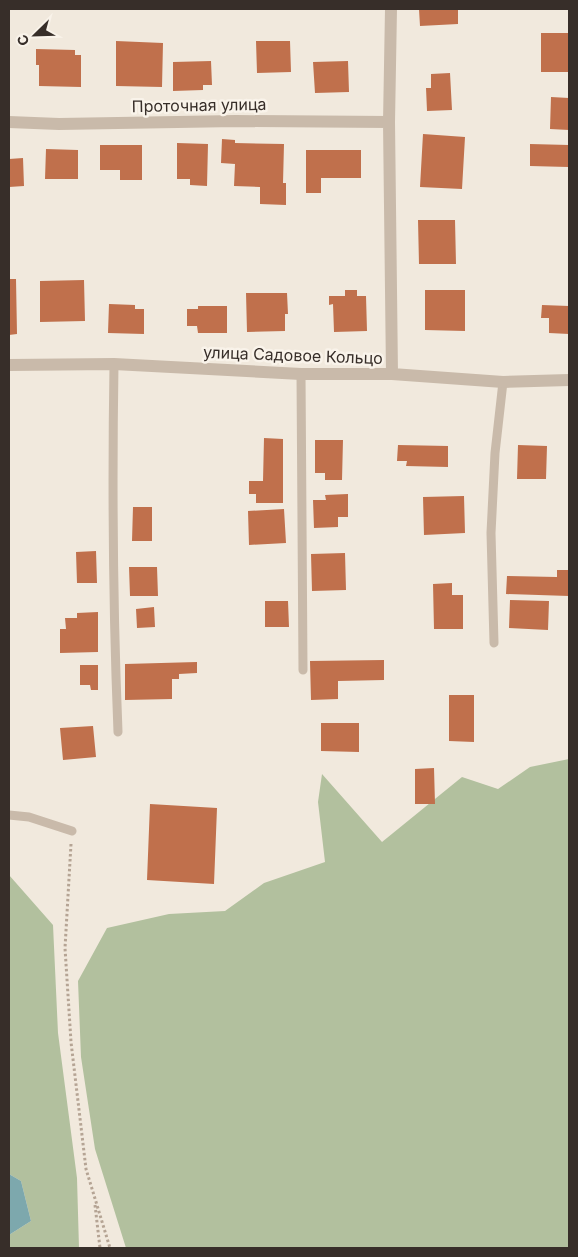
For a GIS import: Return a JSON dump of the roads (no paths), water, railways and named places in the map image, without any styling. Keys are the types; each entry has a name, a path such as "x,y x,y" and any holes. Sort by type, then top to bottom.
{"street":[{"name":"улица Садовое Кольцо","path":"9,365 114,364 301,374 392,374 389,122 391,9"},
{"name":"Проточная улица","path":"9,122 58,124 236,120 389,122"},
{"path":"392,374 502,382 569,380"}],"lane":[{"path":"114,364 113,613 118,732"},
{"path":"301,374 303,670"},
{"path":"494,643 491,533 495,453 502,382"},
{"path":"9,815 29,817 72,830"}],"water":[{"path":"9,1174 21,1181 31,1221 9,1235"}]}
